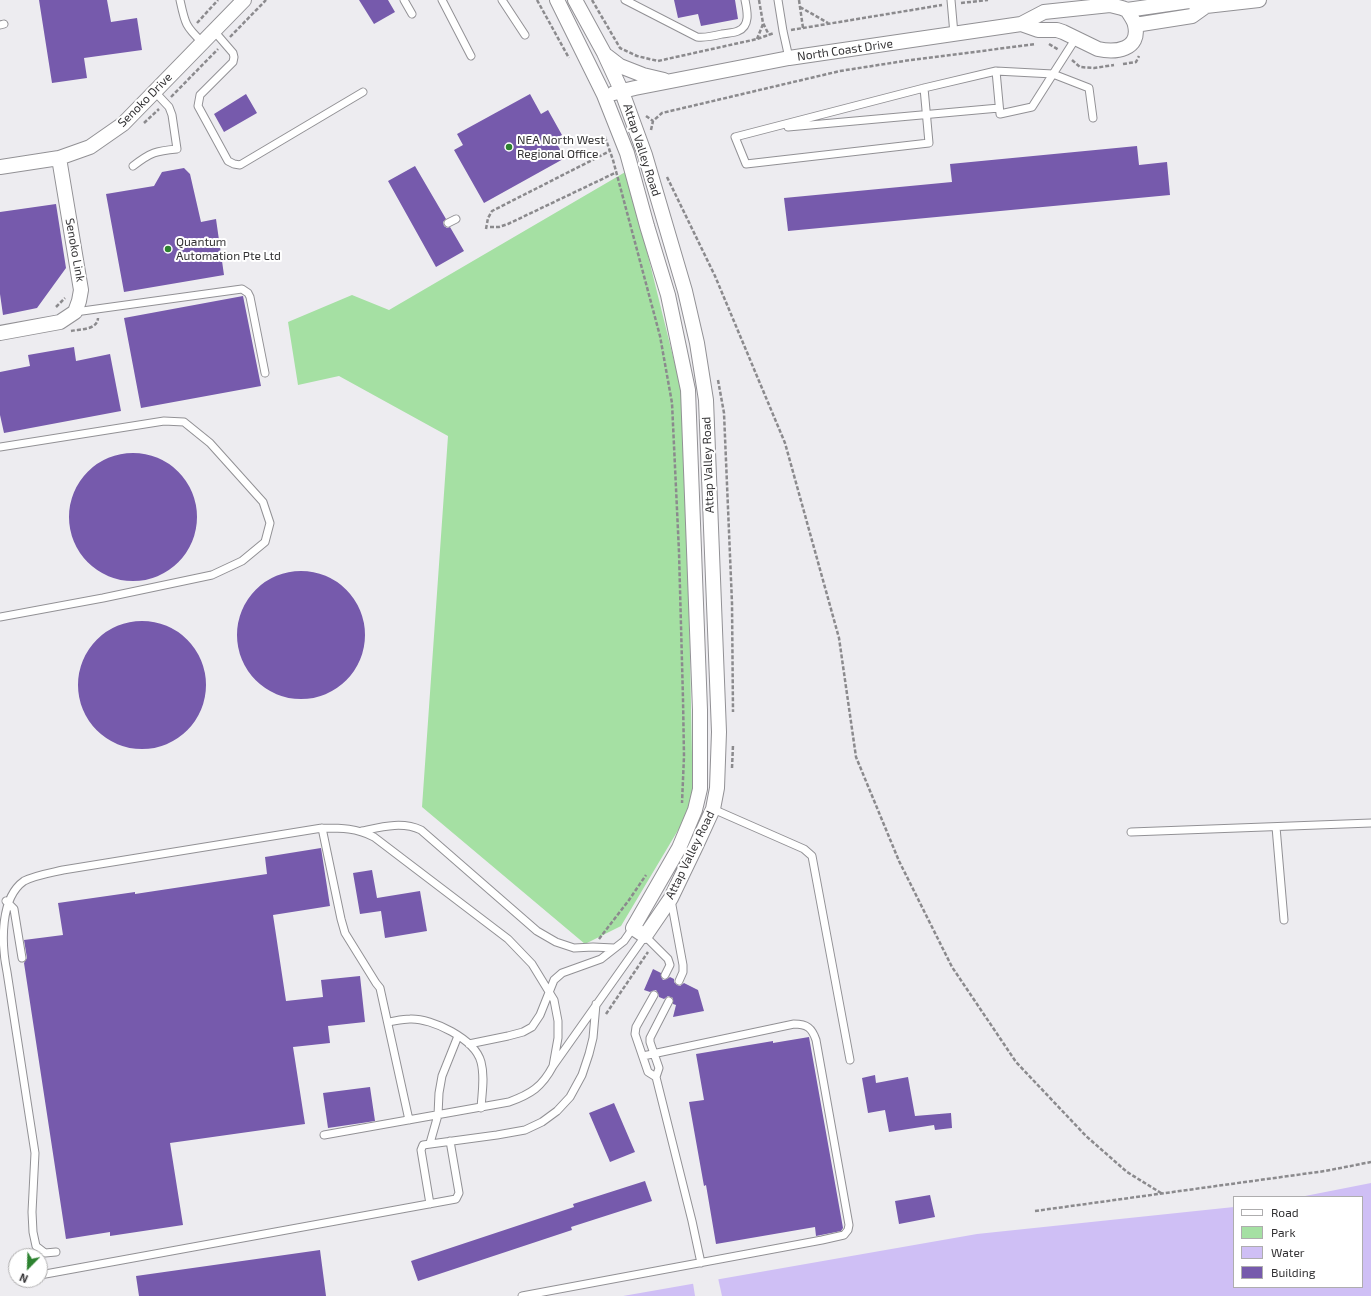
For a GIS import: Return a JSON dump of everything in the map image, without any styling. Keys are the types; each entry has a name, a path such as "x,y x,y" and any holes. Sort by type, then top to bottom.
{"street":[{"name":"Senoko Drive","path":"0,167 59,158 90,147 118,128 244,0"},
{"name":"Attap Valley Road","path":"557,0 604,96 635,150 685,291 697,344 706,400 719,732 717,788 713,809 670,898 644,936"},
{"name":"Attap Valley Road","path":"575,0 604,53 622,92 635,150 647,226 668,295 688,390 700,710 700,789 695,810 644,936"},
{"name":"North Coast Drive","path":"604,96 669,81 789,58 1022,24 1044,12 1110,6 1128,10 1189,0"},
{"path":"1189,0 1206,6 1260,0"},
{"path":"1128,10 1135,25 1192,16 1206,6"},
{"name":"North Coast Drive","path":"1022,24 1038,30 1057,30 1098,49 1104,50 1123,49 1129,46 1135,36 1135,25"},
{"name":"North Coast Drive","path":"604,53 620,66 643,75 669,81"},
{"name":"Senoko Link","path":"59,158 81,290 79,302 75,312"},
{"path":"668,295 685,291"},
{"path":"0,333 60,322 75,312"}],"lane":[{"path":"180,0 185,23 190,31 202,42"},
{"path":"404,0 412,14"},
{"path":"442,0 471,56"},
{"path":"502,0 524,35"},
{"path":"625,0 697,37 704,38 738,31 743,28 748,14 745,0"},
{"path":"778,0 789,58"},
{"path":"951,0 954,34"},
{"path":"1189,0 1192,16"},
{"path":"214,31 233,53 234,57 232,62 200,95 198,106 228,161 234,164 240,165 363,92"},
{"path":"996,71 1000,114 1032,107 1076,38"},
{"path":"924,88 929,143 746,164 735,136 924,88 996,71 1053,74 1090,88 1093,118"},
{"path":"133,166 148,155 158,151 178,149 172,115 168,107 155,92"},
{"path":"767,128 999,108"},
{"path":"448,223 456,219"},
{"path":"75,312 242,289 250,297 265,373"},
{"path":"0,447 164,421 184,422 210,443 263,502 270,523 265,542 242,561 212,575 103,598 0,617"},
{"path":"713,809 804,849 812,856 850,1060"},
{"path":"1131,832 1371,823"},
{"path":"362,831 392,826 411,825 421,830 537,931 556,942 574,948 614,948"},
{"path":"1276,827 1284,920"},
{"path":"322,828 343,925 349,939 380,988 410,1120"},
{"path":"56,1252 45,1254 36,1246 33,1232 32,1212 35,1153 1,942 1,912 12,889 23,881 46,874 322,828 350,828 362,831 374,837 508,939 532,964 554,1000 558,1021 558,1038 553,1066"},
{"path":"670,898 684,966 684,972 679,981"},
{"path":"6,901 14,909 22,958"},
{"path":"469,1044 523,1032 532,1027 540,1015 554,980 562,973 601,959 624,941 644,936"},
{"path":"644,936 669,961 670,965 665,975"},
{"path":"324,1135 481,1108 509,1102 526,1096 539,1086 547,1076 644,936"},
{"path":"654,994 635,1030 635,1034 648,1072 656,1077"},
{"path":"669,1002 650,1038 650,1042 659,1068 656,1077 701,1263"},
{"path":"430,1204 421,1150 423,1145 525,1130 542,1122 557,1111 570,1097 582,1075 590,1054 594,1031 596,1004"},
{"path":"388,1022 410,1019 426,1021 452,1031 469,1044 480,1060 484,1079 481,1108"},
{"path":"522,1296 822,1240 844,1235 848,1230 849,1225 816,1040 809,1027 794,1024 643,1056"},
{"path":"430,1143 438,1115 439,1093 442,1076 458,1036"},
{"path":"48,1274 456,1199 458,1197 450,1141"}],"path":[{"path":"190,31 218,0"},
{"path":"142,126 266,0"},
{"path":"537,0 571,62"},
{"path":"759,0 763,23 769,35"},
{"path":"799,0 803,28"},
{"path":"800,7 828,24"},
{"path":"756,39 763,23"},
{"path":"652,136 651,129 653,122 662,113 840,71 904,61 1039,44"},
{"path":"1045,44 1051,44 1080,67 1094,68 1115,65"},
{"path":"1122,64 1136,62 1141,52"},
{"path":"646,116 653,122"},
{"path":"602,131 617,172 660,336 672,403 679,552 683,699 684,756 682,804"},
{"path":"486,230 488,218 492,211 610,151"},
{"path":"490,227 499,227 508,224 617,172"},
{"path":"665,174 715,276 785,443 839,638 856,757 899,861 952,967 1016,1062 1086,1136 1127,1172 1161,1193"},
{"path":"55,308 67,296"},
{"path":"66,332 94,326 98,319 96,309"},
{"path":"717,377 724,413 732,603 733,718"},
{"path":"732,772 733,741"},
{"path":"592,947 629,900 647,874"},
{"path":"594,1031 644,936"},
{"path":"1035,1211 1325,1171 1371,1162"}],"green space":[{"path":"627,171 685,405 693,805 621,926 585,944 422,807 448,436 339,376 298,385 288,322 352,295 389,310"}],"water":[{"path":"1371,1183 1371,1296 623,1296 977,1234 1233,1207 1233,1288 1363,1288 1363,1196 1305,1196"}],"pier":[{"path":"718,1278 722,1296 695,1296 693,1283"}],"building":[{"path":"39,0 107,0 111,22 137,18 142,50 84,58 87,78 52,83"},
{"path":"359,0 388,0 395,12 374,24"},
{"path":"674,0 735,0 738,19 701,26 698,14 678,18"},
{"path":"246,94 257,113 224,132 214,114"},
{"name":"NEA North West Regional Office","path":"530,94 541,114 548,110 562,135 554,139 565,158 484,203 454,150 463,145 457,134"},
{"path":"1137,146 1139,165 1167,162 1170,195 788,231 784,198 952,182 950,164"},
{"path":"415,166 446,219 443,222 444,226 447,228 450,227 464,251 436,267 388,181"},
{"name":"Quantum Automation Pte Ltd","path":"184,168 190,174 201,222 216,219 224,275 124,292 106,194 154,186 162,172"},
{"path":"56,204 66,268 37,308 3,315 0,294 0,212"},
{"path":"243,296 261,386 141,408 124,318"},
{"path":"74,347 76,361 110,354 121,411 4,433 0,415 0,372 30,366 28,355"},
{"path":"139,453 152,455 169,463 179,471 187,481 195,498 197,517 195,536 187,553 179,563 169,571 152,579 127,581 114,579 97,571 87,563 79,553 71,536 69,511 71,498 79,481 87,471 97,463 114,455"},
{"path":"307,571 320,573 337,581 347,589 355,599 363,616 365,635 363,654 355,671 347,681 337,689 320,697 295,699 282,697 265,689 255,681 247,671 239,654 237,629 239,616 247,599 255,589 265,581 282,573"},
{"path":"148,621 161,623 178,631 188,639 196,649 204,666 206,685 204,704 196,721 188,731 178,739 161,747 136,749 123,747 106,739 96,731 88,721 80,704 78,679 80,666 88,649 96,639 106,631 123,623"},
{"path":"321,848 330,906 273,915 286,1001 323,997 321,980 360,976 365,1022 328,1026 330,1043 293,1047 305,1124 170,1143 183,1225 110,1236 110,1232 66,1239 24,963 27,958 24,940 63,935 58,903 135,892 135,894 267,874 265,857"},
{"path":"372,870 377,898 420,891 427,931 385,938 381,911 360,914 353,873"},
{"path":"653,969 661,973 663,980 670,977 674,979 674,982 677,985 680,986 684,983 698,990 704,1011 673,1017 676,1005 673,1004 673,998 668,996 664,999 659,997 656,990 650,992 644,990"},
{"path":"809,1037 843,1228 841,1231 816,1236 815,1227 716,1244 689,1102 704,1100 696,1054 773,1041 773,1043"},
{"path":"875,1075 876,1083 908,1077 915,1116 951,1113 952,1128 935,1130 934,1125 889,1132 885,1110 868,1113 862,1078"},
{"path":"370,1087 375,1121 328,1128 323,1093"},
{"path":"614,1103 635,1152 610,1162 589,1113"},
{"path":"645,1181 652,1201 571,1227 572,1230 418,1281 411,1261 574,1207 573,1204"},
{"path":"930,1195 935,1217 899,1224 895,1201"},
{"path":"320,1250 326,1296 139,1296 136,1276"}],"place":[{"name":"NEA North West Regional Office","path":"509,147"},
{"name":"Quantum Automation Pte Ltd","path":"168,249"}]}
